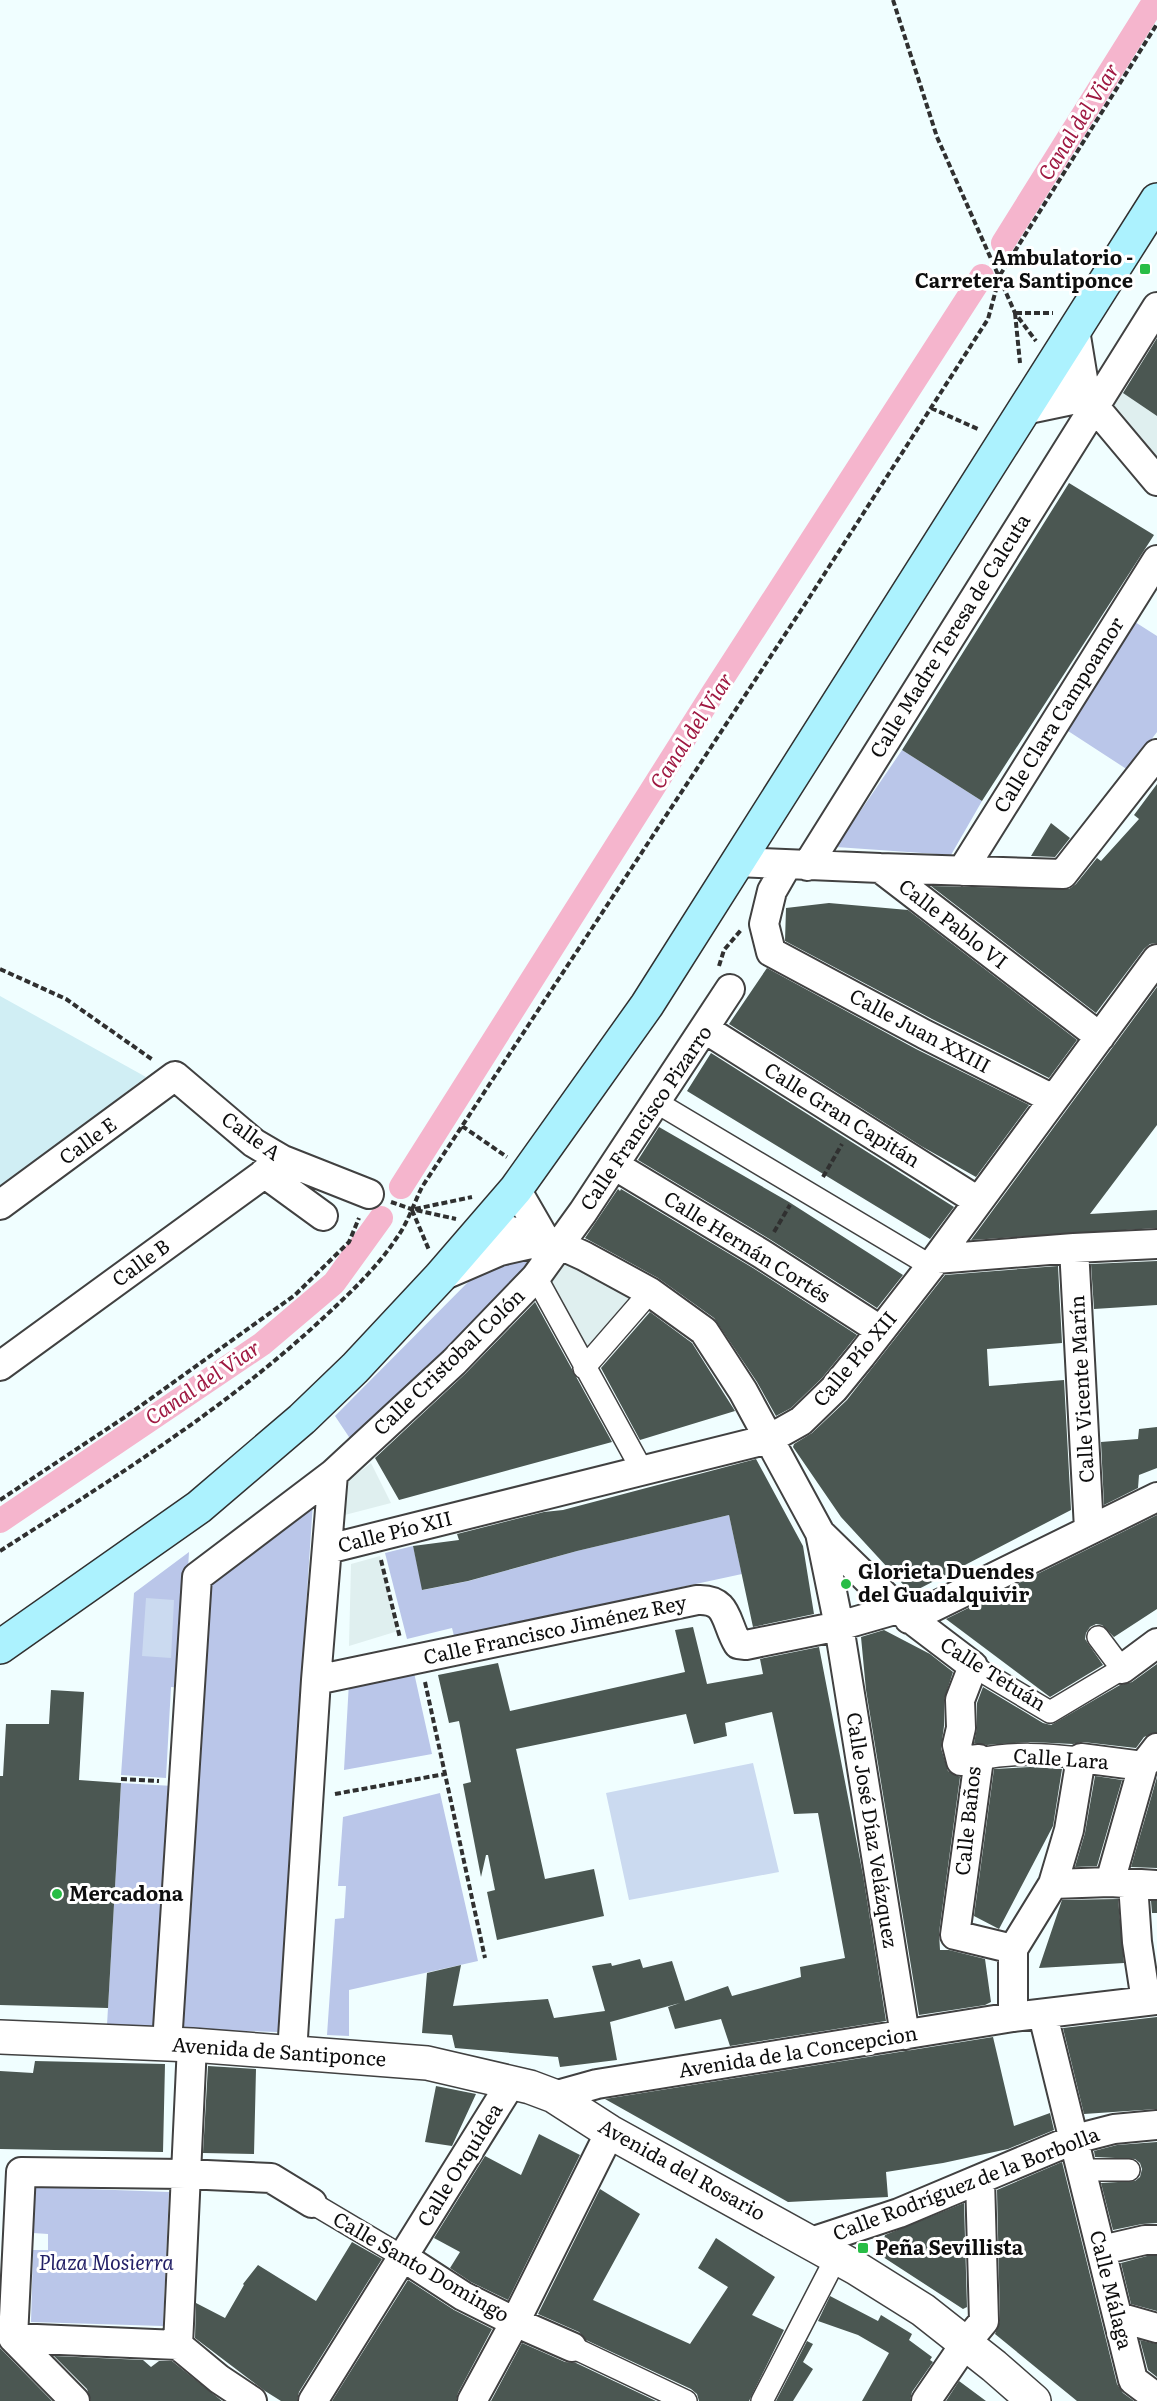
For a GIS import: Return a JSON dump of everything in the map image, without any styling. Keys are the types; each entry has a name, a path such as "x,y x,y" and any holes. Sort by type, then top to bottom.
{"main road":[{"path":"0,1647 199,1507 302,1419 355,1368 487,1224 515,1176 647,1005 1157,200"},
{"path":"0,1622 102,1558 191,1495 355,1368"}],"street":[{"name":"Calle Madre Teresa de Calcuta","path":"764,924 772,891 797,865 1090,402 1157,307"},
{"path":"1075,330 1090,402"},
{"path":"1053,365 1090,402 1157,481"},
{"path":"1024,410 1090,402"},
{"name":"Calle Clara Campoamor","path":"962,871 1157,560"},
{"path":"880,868 1063,874 1157,754"},
{"name":"Calle Pablo VI","path":"738,862 880,868 1100,1037"},
{"name":"Calle Juan XXIII","path":"764,924 771,952 924,1034 1053,1099"},
{"name":"Calle Pío XII","path":"328,1549 769,1439 801,1421 834,1389 933,1262 1157,959"},
{"name":"Calle Francisco Pizarro","path":"553,1243 614,1165 730,989"},
{"name":"Calle Gran Capitán","path":"705,1029 978,1201"},
{"name":"Calle A","path":"176,1076 254,1143 273,1167 323,1215"},
{"name":"Calle E","path":"0,1205 176,1076"},
{"path":"656,1102 806,1191 933,1262 1074,1248 1157,1244"},
{"name":"Calle Hernán Cortés","path":"614,1165 762,1254 880,1330"},
{"name":"Calle A","path":"273,1167 369,1194"},
{"name":"Calle B","path":"2,1359 273,1167"},
{"path":"440,1277 500,1251 553,1243 515,1176"},
{"name":"Calle José Díaz Velázquez","path":"487,1224 553,1243 622,1275 704,1331 743,1391 820,1533 839,1626 905,2035"},
{"name":"Calle Cristobal Colón","path":"184,1783 197,1577 333,1474 454,1362 536,1277 553,1243"},
{"name":"Calle Vicente Marín","path":"1074,1248 1089,1529"},
{"path":"536,1277 642,1470"},
{"path":"585,1368 650,1292"},
{"path":"292,2053 316,1680 333,1474"},
{"path":"839,1626 904,1614 1157,1497"},
{"name":"Calle José Díaz Velázquez","path":"820,1533 904,1614"},
{"name":"Calle Francisco Jiménez Rey","path":"316,1680 705,1599 720,1605 738,1644 746,1645 839,1626"},
{"name":"Calle Tetuán","path":"904,1614 973,1666 1050,1712 1122,1669 1157,1643"},
{"path":"1098,1637 1122,1669"},
{"name":"Calle Baños","path":"973,1666 960,1700 961,1728 957,1745 961,1761 979,1759 955,1935 1013,1949"},
{"name":"Calle Lara","path":"979,1759 998,1755 1033,1753 1081,1758 1150,1757"},
{"path":"1150,1757 1133,1884 1137,1942 1152,2001"},
{"path":"1013,2017 1013,1949 1053,1884 1069,1830 1081,1758"},
{"path":"178,2345 185,2174 179,2044 184,1783"},
{"path":"1053,1884 1133,1884"},
{"name":"Avenida de la Concepcion","path":"554,2096 597,2084 1013,2017 1152,2001"},
{"name":"Calle Málaga","path":"1043,2015 1133,2380 1157,2398"},
{"name":"Avenida de Santiponce","path":"0,2037 179,2044 427,2063 554,2096"},
{"name":"Calle Orquídea","path":"313,2401 511,2083"},
{"name":"Avenida del Rosario","path":"554,2096 610,2132 824,2249 923,2310 1034,2401"},
{"name":"Calle Rodríguez de la Borbolla","path":"824,2249 899,2213 1075,2139 1114,2130 1157,2125"},
{"path":"472,2401 515,2322 610,2132"},
{"path":"1082,2170 1129,2170"},
{"path":"75,2401 13,2338 21,2172 185,2174"},
{"name":"Calle Santo Domingo","path":"185,2174 271,2178 403,2257 463,2296 686,2401"},
{"path":"926,2401 965,2344 984,2321 980,2179"},
{"path":"1102,2250 1145,2240 1157,2240"},
{"path":"762,2401 824,2249"},
{"path":"1118,2317 1157,2328"},
{"path":"13,2338 178,2345 219,2379 252,2401"}],"path":[{"path":"893,0 936,137 1000,275 1015,313"},
{"path":"0,1551 154,1449 281,1357 361,1282 399,1236 422,1187 809,598 988,320 1000,275 1157,24"},
{"path":"931,408 982,431"},
{"path":"730,989 718,976 719,962 724,950 735,935 745,927 764,924"},
{"path":"0,969 66,999 176,1076"},
{"path":"762,1254 855,1123"},
{"path":"411,1209 515,1176 462,1125"},
{"path":"0,1500 126,1417 295,1294 350,1242 369,1194"},
{"path":"411,1209 487,1224"},
{"path":"411,1209 440,1277"},
{"path":"375,1536 445,1774 485,1958"},
{"path":"325,1795 445,1774"},
{"path":"121,1779 184,1783"}],"shaded area":[{"path":"1119,390 1157,416 1157,456 1112,402"},
{"path":"0,996 146,1077 0,1188"},
{"path":"560,1245 650,1292 584,1368 536,1277"},
{"path":"371,1463 391,1503 337,1517 339,1488"},
{"path":"380,1556 398,1631 349,1646 351,1564"},
{"path":"146,1598 174,1600 171,1658 142,1656"},
{"path":"753,1763 779,1872 629,1900 606,1793"}],"green space":[{"path":"1135,622 1157,636 1157,732 1128,770 1065,729"},
{"path":"902,750 982,801 951,855 836,847"},
{"path":"524,1253 541,1261 353,1443 335,1416 486,1264"},
{"path":"313,1502 278,2032 178,2029 208,1585"},
{"path":"729,1515 742,1574 454,1636 452,1628 407,1639 385,1553 413,1546 423,1590 469,1581 577,1551"},
{"path":"189,1552 181,1688 171,1687 166,1778 121,1775 134,1593"},
{"path":"413,1668 432,1754 344,1770 349,1682"},
{"path":"121,1783 173,1786 156,2027 107,2025"},
{"path":"440,1793 478,1961 349,1990 349,2036 327,2035 335,1919 344,1918 346,1886 338,1886 343,1817"},
{"name":"Plaza Mosierra","path":"34,2187 169,2192 163,2326 31,2322 33,2250 48,2250 48,2234 33,2233"}],"building":[{"path":"1157,338 1157,416 1123,393"},
{"path":"1069,483 1154,535 982,801 902,750"},
{"path":"1157,784 1157,943 1150,944 1144,949 1096,1013 931,886 1069,889 1076,884 1097,858 1101,861 1139,819 1134,815"},
{"path":"1051,823 1070,838 1055,857 1031,856"},
{"path":"829,903 908,910 1077,1040 1049,1078 785,941 786,908"},
{"path":"767,968 916,1049 1029,1105 976,1177 921,1146 729,1024"},
{"path":"1157,987 1157,1125 1090,1214 1157,1210 1157,1228 971,1240"},
{"path":"711,1053 954,1207 930,1239 687,1091"},
{"path":"659,1127 789,1202 903,1275 877,1308 771,1240 638,1160"},
{"path":"618,1189 753,1268 857,1335 822,1378 791,1408 776,1416 757,1382 714,1318 658,1278 585,1238"},
{"path":"1157,1261 1157,1305 1094,1309 1091,1264"},
{"path":"1058,1266 1062,1343 987,1349 989,1386 1064,1380 1071,1510 911,1593 841,1517 793,1447 794,1444 812,1433 847,1400 945,1275"},
{"path":"535,1302 612,1442 399,1500 375,1458 465,1374"},
{"path":"650,1312 692,1343 735,1411 640,1440 601,1368"},
{"path":"1157,1427 1157,1468 1139,1475 1138,1488 1104,1505 1101,1442 1138,1439 1139,1429"},
{"path":"756,1459 803,1546 814,1614 753,1627 729,1515 577,1551 468,1581 422,1590 413,1546 459,1540 457,1534 544,1512 563,1510"},
{"path":"1157,1515 1157,1609 1114,1637 1102,1625 1096,1624 1090,1627 1085,1639 1103,1665 1050,1697 946,1619"},
{"path":"693,1627 707,1684 763,1674 760,1659 819,1647 863,1875 886,2021 730,2046 721,2019 675,2029 668,2007 680,2003 610,2022 617,2060 560,2067 558,2057 455,2048 452,2035 422,2033 427,1973 461,1965 453,2006 548,1999 554,2018 605,2011 592,1966 611,1963 612,1966 640,1959 643,1968 672,1961 685,2001 728,1986 732,1996 801,1977 800,1967 845,1958 818,1813 794,1814 772,1712 725,1723 727,1736 694,1744 686,1714 516,1749 545,1879 594,1869 604,1916 497,1940 487,1892 495,1890 488,1855 486,1855 481,1877 463,1784 471,1782 459,1721 449,1723 438,1675 498,1663 510,1711 685,1672 675,1630"},
{"path":"884,1630 930,1654 953,1672 944,1700 941,1748 948,1771 960,1777 939,1933 940,1950 985,1959 991,2002 985,2005 919,2015 866,1690 861,1637"},
{"path":"1157,1664 1157,1732 1144,1737 1136,1748 1083,1742 987,1745 974,1743 977,1728 977,1703 983,1687 1043,1723 1051,1725 1120,1685 1132,1682"},
{"name":"Mercadona","path":"51,1690 84,1692 79,1780 121,1783 108,2008 0,2005 0,1776 3,1776 6,1724 49,1724"},
{"path":"1030,1767 1062,1769 1053,1826 999,1929 974,1916 994,1769"},
{"path":"1095,1776 1122,1780 1097,1866 1075,1867 1085,1833"},
{"path":"1157,1777 1157,1868 1131,1867"},
{"path":"1118,1899 1124,1963 1039,1968 1062,1900"},
{"path":"1151,1901 1157,1901 1157,1913 1152,1913"},
{"path":"1157,2017 1157,2109 1084,2114 1063,2028"},
{"path":"993,2037 1014,2126 1050,2113 1054,2130 1008,2149 886,2172 888,2197 788,2202 605,2099"},
{"path":"35,2061 165,2064 163,2152 0,2149 0,2071 33,2073"},
{"path":"208,2066 256,2069 254,2154 203,2153"},
{"path":"436,2086 476,2094 452,2146 425,2142"},
{"path":"539,2134 580,2155 508,2300 471,2282 450,2268 460,2252 434,2238 485,2156 521,2175"},
{"path":"1157,2142 1157,2223 1113,2230 1101,2183 1135,2181 1140,2177 1142,2169 1140,2163 1135,2159 1095,2157 1094,2151 1117,2145"},
{"path":"1062,2162 1117,2384 1123,2393 1134,2401 1077,2401 995,2334 1000,2321 997,2190"},
{"path":"600,2189 640,2214 593,2300 690,2344 728,2287 698,2268 716,2238 775,2277 752,2315 784,2330 749,2401 699,2401 697,2394 691,2389 586,2340 579,2332 538,2314"},
{"path":"964,2203 967,2307 963,2309 880,2255 885,2235"},
{"path":"352,2242 382,2259 299,2392 297,2401 281,2401 195,2338 196,2303 225,2318 243,2284 258,2265 316,2301"},
{"path":"1147,2256 1157,2256 1157,2311 1131,2304 1121,2263"},
{"path":"408,2280 454,2310 492,2329 456,2401 332,2401"},
{"path":"830,2296 878,2321 881,2315 912,2334 909,2340 932,2357 930,2360 933,2362 912,2392 910,2401 862,2401 889,2353 858,2335 818,2321"},
{"path":"1140,2340 1157,2344 1157,2377 1148,2370"},
{"path":"807,2341 813,2344 803,2362 813,2369 793,2401 776,2401"},
{"path":"522,2343 565,2362 576,2363 656,2401 491,2401"},
{"path":"0,2348 4,2352 52,2401 0,2401"},
{"path":"54,2356 143,2360 151,2367 159,2361 172,2361 222,2401 91,2401 87,2389"},
{"path":"959,2381 986,2401 946,2401"}],"waterway":[{"name":"Canal del Viar","path":"1003,243 1155,0"},
{"name":"Canal del Viar","path":"401,1187 713,693 982,276"},
{"name":"Canal del Viar","path":"0,1521 262,1344 334,1283 381,1218"}],"place":[{"name":"Ambulatorio - Carretera Santiponce","path":"1145,269"},
{"name":"Glorieta Duendes del Guadalquivir","path":"846,1584"},
{"name":"Mercadona","path":"57,1894"},
{"name":"Peña Sevillista","path":"863,2248"}]}
